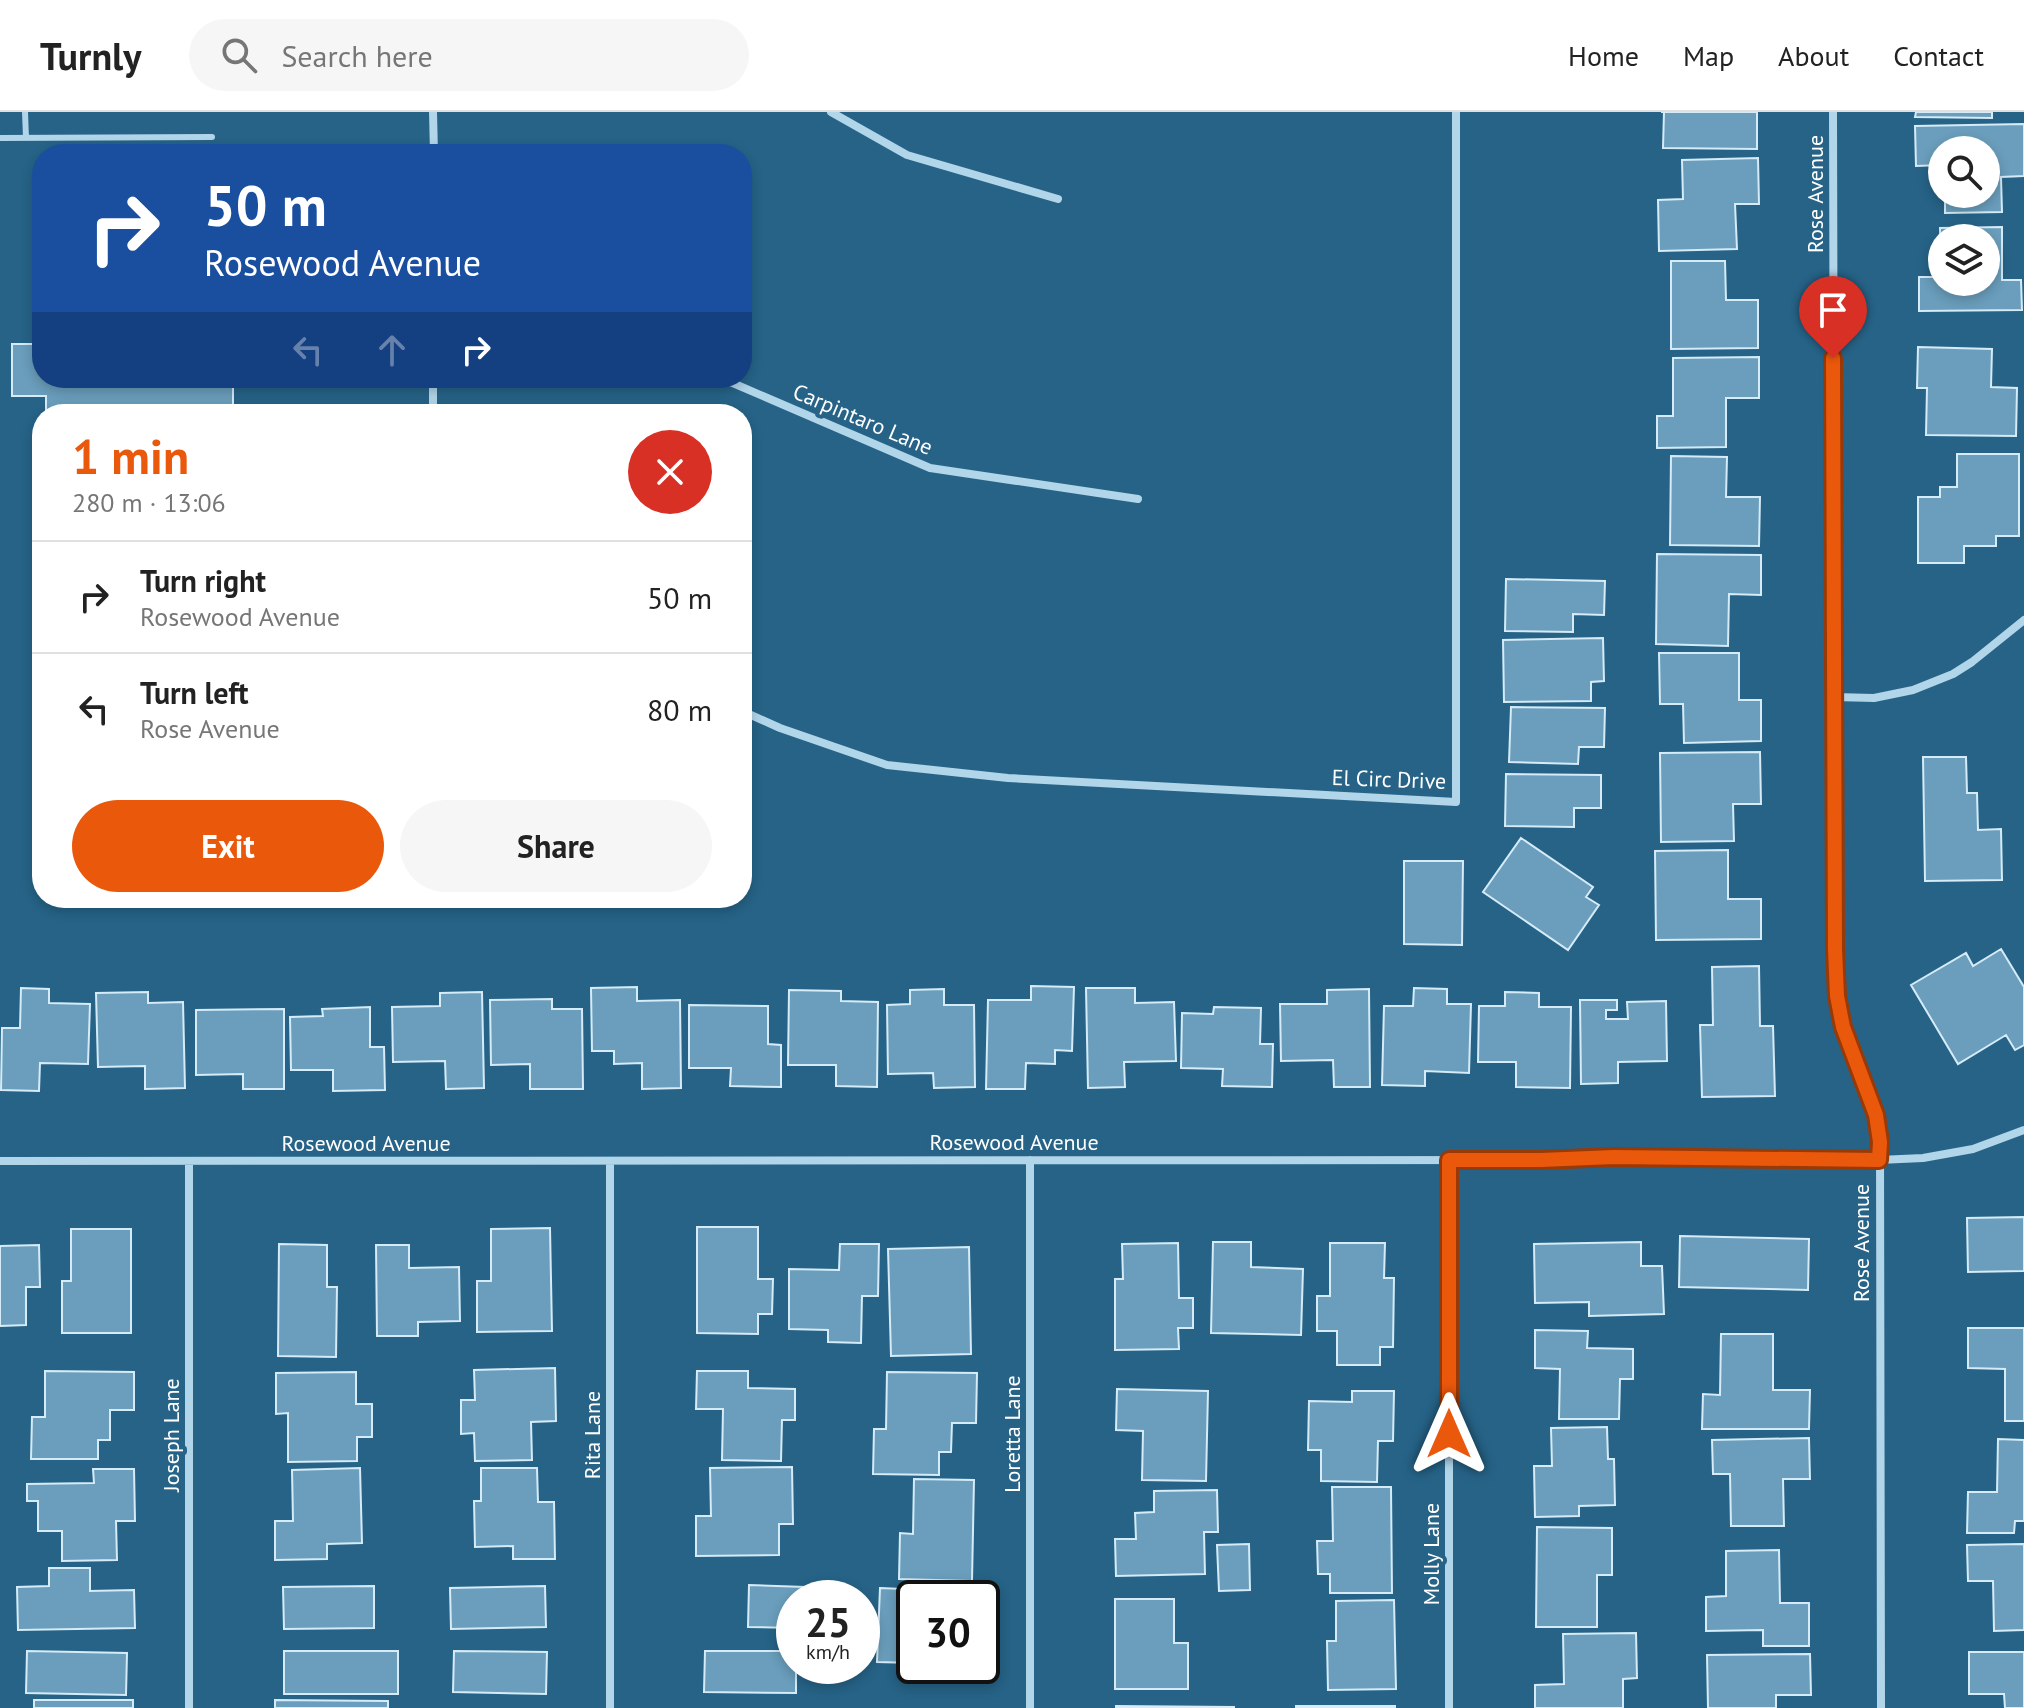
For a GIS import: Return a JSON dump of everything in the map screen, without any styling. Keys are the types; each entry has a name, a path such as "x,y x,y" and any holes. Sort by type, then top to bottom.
{"street":[{"path":"433,112 434,144"},
{"path":"831,112 907,155 1058,199"},
{"name":"El Circ Drive","path":"752,715 887,765 1008,778 1456,802 1456,112"},
{"name":"Rose Avenue","path":"1833,112 1835,949 1837,996 1843,1027 1876,1115 1880,1142 1881,1708"},
{"name":"Carpintaro Lane","path":"744,388 930,468 1138,499"},
{"path":"1834,697 1874,698 1913,690 1972,662 2024,620"},
{"name":"Rosewood Avenue","path":"0,1161 1541,1160 1614,1157 1879,1160 1923,1158 1973,1149 2024,1130"},
{"name":"Loretta Lane","path":"1030,1160 1030,1708"},
{"name":"Molly Lane","path":"1449,1160 1449,1708"},
{"name":"Joseph Lane","path":"189,1161 189,1708"},
{"name":"Rita Lane","path":"610,1161 610,1708"}],"lane":[{"path":"25,112 26,138"},
{"path":"0,138 212,137"}],"building":[{"path":"1664,112 1757,112 1757,149 1663,148"},
{"path":"1916,112 1992,112 1992,118 1915,117"},
{"path":"2024,124 2024,176 2001,177 2002,212 1945,213 1945,208 2000,208 2000,136 1928,136 1928,166 1916,166 1915,126"},
{"path":"1758,158 1759,204 1735,204 1737,249 1659,251 1658,200 1683,199 1682,160"},
{"path":"2002,227 2002,280 2021,280 2022,310 1919,311 1919,277 1928,277 1928,296 2000,296"},
{"path":"1671,261 1725,261 1726,300 1758,300 1758,348 1671,349"},
{"path":"12,344 32,344 32,388 233,388 233,404 46,404 46,396 12,396"},
{"path":"1918,347 1992,349 1991,387 2017,388 2016,436 1926,435 1927,388 1917,388"},
{"path":"1759,357 1759,398 1726,398 1726,447 1657,448 1657,416 1673,416 1673,358"},
{"path":"1957,454 2019,454 2019,536 1996,536 1996,546 1964,546 1964,563 1918,563 1918,497 1940,497 1940,487 1957,487"},
{"path":"1671,456 1727,457 1726,497 1760,497 1759,546 1670,545"},
{"path":"1657,554 1761,555 1761,595 1729,594 1728,646 1656,644"},
{"path":"1506,579 1605,581 1604,615 1573,614 1573,632 1505,631"},
{"path":"1603,638 1604,681 1591,682 1591,701 1504,702 1503,640"},
{"path":"1659,653 1739,653 1739,700 1761,700 1761,741 1684,743 1683,704 1660,704"},
{"path":"1511,707 1605,708 1604,747 1579,747 1578,764 1509,762"},
{"path":"1760,752 1761,804 1733,804 1734,841 1661,842 1660,753"},
{"path":"1923,757 1966,757 1967,793 1977,793 1978,830 2001,829 2002,880 1925,881"},
{"path":"1506,774 1601,775 1601,808 1574,808 1574,827 1505,826"},
{"path":"1521,838 1593,887 1586,897 1599,905 1568,950 1483,892"},
{"path":"1728,850 1728,899 1761,899 1761,939 1656,940 1655,851"},
{"path":"1404,861 1463,861 1462,945 1404,944"},
{"path":"2001,949 2024,987 2024,1045 2015,1050 2006,1035 1958,1064 1911,985 1966,953 1973,966"},
{"path":"1759,966 1760,1026 1773,1026 1775,1096 1702,1097 1700,1025 1713,1025 1712,967"},
{"path":"1031,986 1074,987 1072,1051 1055,1050 1055,1064 1026,1063 1025,1089 986,1089 988,1000 1031,1000"},
{"path":"637,987 637,1001 680,1000 681,1088 642,1089 642,1063 614,1064 614,1051 592,1051 591,988"},
{"path":"21,988 49,989 49,1003 90,1004 88,1064 40,1063 39,1091 1,1090 2,1028 20,1028"},
{"path":"1086,988 1135,988 1135,1003 1174,1002 1176,1061 1124,1062 1125,1087 1088,1088"},
{"path":"1414,988 1447,989 1447,1004 1471,1004 1469,1073 1425,1071 1425,1086 1382,1085 1384,1006 1413,1006"},
{"path":"944,989 944,1005 974,1005 975,1087 934,1088 933,1073 888,1074 887,1005 910,1004 910,990"},
{"path":"1369,989 1370,1087 1334,1087 1333,1060 1281,1061 1280,1004 1327,1004 1327,990"},
{"path":"789,990 841,991 841,1001 878,1002 877,1087 836,1086 836,1065 788,1065"},
{"path":"148,992 148,1003 183,1002 185,1088 145,1089 145,1066 98,1067 96,993"},
{"path":"482,992 484,1088 446,1089 445,1061 393,1062 392,1007 440,1006 440,993"},
{"path":"1505,992 1539,993 1539,1007 1571,1007 1570,1088 1516,1087 1516,1062 1478,1062 1479,1006 1505,1006"},
{"path":"552,999 552,1009 582,1009 583,1089 530,1089 530,1064 491,1065 490,1000"},
{"path":"1580,1000 1617,1000 1617,1010 1606,1010 1606,1019 1628,1019 1627,1002 1666,1001 1667,1061 1618,1062 1618,1083 1581,1084"},
{"path":"689,1005 768,1006 768,1044 781,1045 781,1087 730,1086 731,1068 689,1068"},
{"path":"370,1007 370,1047 384,1047 385,1090 333,1091 333,1070 291,1070 290,1017 323,1016 322,1009"},
{"path":"1214,1007 1261,1008 1260,1044 1273,1044 1272,1087 1222,1086 1223,1069 1181,1068 1182,1013 1213,1014"},
{"path":"284,1009 284,1089 243,1089 243,1074 196,1075 196,1010"},
{"path":"2024,1217 2024,1271 1968,1272 1967,1218"},
{"path":"697,1227 758,1227 758,1279 773,1279 772,1314 758,1314 758,1334 697,1333"},
{"path":"550,1228 552,1331 477,1332 477,1281 491,1281 491,1229"},
{"path":"71,1229 131,1229 131,1333 62,1333 62,1281 71,1281"},
{"path":"1680,1236 1809,1239 1808,1290 1679,1287"},
{"path":"1213,1242 1251,1242 1251,1267 1303,1269 1301,1335 1211,1333"},
{"path":"1641,1242 1641,1266 1662,1266 1664,1314 1589,1316 1589,1302 1535,1303 1534,1244"},
{"path":"1178,1243 1179,1298 1193,1298 1193,1328 1178,1328 1179,1349 1115,1350 1115,1279 1123,1279 1122,1244"},
{"path":"1330,1243 1385,1243 1384,1278 1394,1278 1393,1347 1380,1347 1380,1365 1337,1365 1337,1331 1317,1331 1317,1296 1330,1296"},
{"path":"279,1244 327,1245 327,1287 337,1287 336,1357 278,1356"},
{"path":"840,1244 879,1244 878,1296 862,1296 861,1343 828,1342 828,1330 789,1329 789,1269 839,1270"},
{"path":"39,1245 40,1287 26,1287 26,1325 0,1326 0,1246"},
{"path":"376,1245 409,1245 409,1268 459,1267 460,1321 418,1322 418,1336 377,1336"},
{"path":"969,1247 971,1354 891,1356 888,1249"},
{"path":"1968,1328 2024,1328 2024,1421 2005,1421 2005,1369 1968,1368"},
{"path":"1535,1330 1588,1331 1587,1348 1633,1349 1633,1379 1620,1379 1619,1419 1559,1419 1560,1369 1535,1368"},
{"path":"1721,1334 1773,1334 1773,1390 1810,1390 1809,1429 1702,1429 1703,1394 1720,1395"},
{"path":"555,1368 556,1421 531,1422 532,1460 475,1461 474,1433 461,1434 461,1400 475,1400 474,1370"},
{"path":"45,1371 134,1372 134,1410 110,1410 110,1440 98,1440 98,1459 31,1459 32,1417 45,1417"},
{"path":"697,1371 748,1371 748,1388 795,1389 795,1420 782,1420 781,1461 722,1460 723,1409 696,1409"},
{"path":"356,1372 356,1404 372,1404 372,1437 357,1437 357,1461 288,1462 288,1413 276,1414 276,1373"},
{"path":"887,1372 977,1373 976,1423 952,1423 951,1452 939,1452 939,1475 873,1474 874,1429 886,1429"},
{"path":"1117,1389 1208,1391 1206,1481 1142,1480 1143,1431 1116,1430"},
{"path":"1352,1391 1394,1391 1393,1441 1378,1441 1377,1482 1321,1481 1321,1450 1308,1450 1309,1401 1352,1402"},
{"path":"1607,1427 1608,1459 1614,1459 1615,1505 1579,1506 1579,1516 1535,1517 1534,1466 1552,1466 1551,1428"},
{"path":"1809,1438 1810,1479 1783,1479 1784,1526 1731,1526 1730,1474 1713,1474 1712,1440"},
{"path":"1998,1439 2024,1440 2024,1521 2015,1521 2014,1533 1967,1533 1968,1492 1997,1492"},
{"path":"792,1467 793,1524 779,1524 779,1555 696,1556 696,1516 711,1516 710,1468"},
{"path":"360,1468 362,1543 327,1544 327,1559 275,1560 275,1521 293,1521 292,1470"},
{"path":"481,1468 537,1468 538,1502 554,1502 555,1559 513,1559 513,1546 475,1547 474,1501 481,1501"},
{"path":"93,1469 134,1469 135,1521 116,1521 117,1560 62,1561 62,1531 38,1531 38,1501 27,1501 27,1484 94,1483"},
{"path":"914,1479 974,1480 972,1580 899,1579 900,1533 913,1534"},
{"path":"1332,1487 1391,1487 1392,1593 1330,1593 1330,1574 1318,1574 1317,1541 1333,1541"},
{"path":"1217,1490 1218,1532 1204,1532 1205,1574 1116,1576 1115,1539 1136,1539 1135,1513 1154,1512 1154,1491"},
{"path":"1537,1527 1612,1528 1612,1575 1597,1575 1597,1627 1536,1627"},
{"path":"1249,1544 1250,1590 1219,1591 1217,1545"},
{"path":"2024,1544 2024,1630 1994,1631 1993,1581 1968,1581 1967,1545"},
{"path":"1779,1550 1780,1603 1809,1603 1809,1646 1763,1646 1763,1630 1706,1631 1706,1597 1726,1596 1726,1551"},
{"path":"49,1568 90,1568 90,1591 134,1590 135,1628 18,1630 17,1587 49,1586"},
{"path":"749,1585 776,1586 776,1628 748,1627"},
{"path":"374,1586 374,1628 284,1629 283,1587"},
{"path":"545,1586 546,1627 451,1629 450,1588"},
{"path":"880,1588 896,1589 896,1663 880,1662"},
{"path":"1115,1599 1174,1599 1174,1643 1188,1643 1188,1689 1115,1689"},
{"path":"1394,1600 1396,1689 1328,1690 1327,1641 1336,1641 1336,1601"},
{"path":"1636,1633 1637,1678 1623,1679 1623,1708 1535,1708 1535,1685 1564,1684 1563,1634"},
{"path":"27,1651 127,1653 126,1695 26,1693"},
{"path":"284,1651 398,1651 398,1694 284,1694"},
{"path":"454,1651 547,1652 546,1694 453,1692"},
{"path":"705,1651 776,1651 776,1684 796,1684 796,1693 704,1692"},
{"path":"1969,1652 2024,1652 2024,1708 2005,1708 2004,1694 1969,1694"},
{"path":"1810,1654 1811,1695 1776,1695 1776,1708 1708,1708 1707,1655"},
{"path":"34,1700 133,1700 133,1708 34,1708"},
{"path":"275,1700 388,1701 388,1708 275,1708"},
{"path":"1395,1706 1395,1708 1296,1708"},
{"path":"1234,1707 1234,1708 1116,1708"}],"route":[{"path":"1449,1434 1449,1160 1614,1157 1879,1160 1876,1115 1843,1027 1837,996 1833,358"}]}
